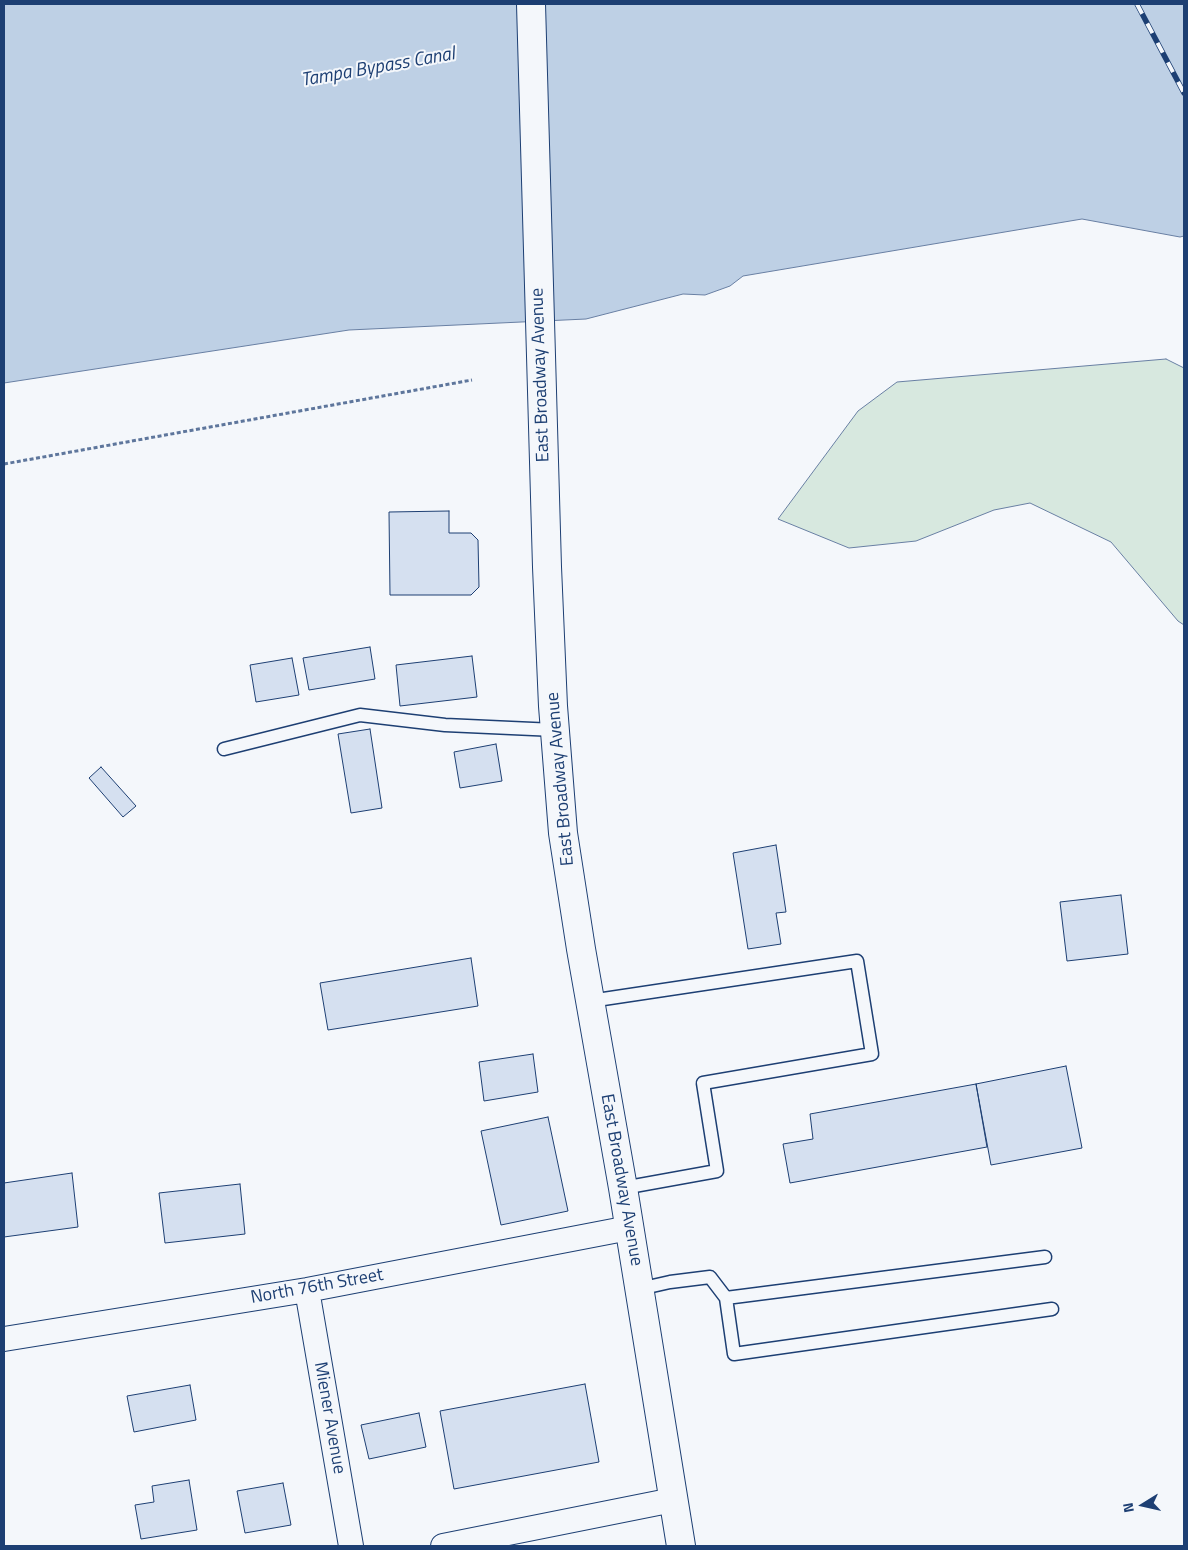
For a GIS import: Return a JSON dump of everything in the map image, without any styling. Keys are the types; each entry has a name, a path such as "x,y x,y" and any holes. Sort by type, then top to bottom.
{"main road":[{"name":"East Broadway Avenue","path":"531,4 546,567 563,833 681,1546"}],"street":[{"name":"North 76th Street","path":"4,1339 307,1290 629,1228"},
{"name":"Miener Avenue","path":"307,1290 351,1546"},
{"path":"443,1546 673,1500"}],"lane":[{"path":"224,749 360,715 445,725 555,730"},
{"path":"590,1001 857,961 872,1054 703,1083 717,1171 622,1188"},
{"path":"726,1298 1045,1257"},
{"path":"639,1289 670,1282 710,1277 726,1298 734,1354 1052,1309"}],"path":[{"path":"4,464 472,380"}],"shaded area":[{"path":"1166,359 1184,368 1184,625 1178,621 1111,542 1030,503 994,510 916,541 849,548 778,519 858,411 897,382"}],"water":[{"name":"Tampa Bypass Canal","path":"4,4 1184,4 1184,236 1180,237 1082,219 743,276 730,286 705,295 683,294 586,319 349,330 4,383"}],"building":[{"path":"449,511 449,533 471,533 478,540 479,587 471,595 390,595 389,512"},
{"path":"370,647 375,679 309,690 303,658"},
{"path":"472,656 477,697 400,706 396,665"},
{"path":"292,658 299,695 256,702 250,665"},
{"path":"370,729 382,808 351,813 338,734"},
{"path":"496,744 502,781 460,788 454,752"},
{"path":"101,767 136,806 123,817 89,778"},
{"path":"776,845 786,912 776,913 781,944 748,949 733,853"},
{"path":"1121,895 1128,954 1067,961 1060,902"},
{"path":"471,958 478,1006 328,1030 320,983"},
{"path":"533,1054 538,1092 484,1101 479,1062"},
{"path":"1066,1066 1082,1148 991,1165 976,1084"},
{"path":"976,1084 987,1147 790,1183 783,1144 813,1139 810,1114"},
{"path":"548,1117 568,1211 501,1225 481,1131"},
{"path":"72,1173 78,1227 4,1237 4,1183"},
{"path":"240,1184 245,1234 165,1243 159,1193"},
{"path":"585,1384 599,1462 454,1489 440,1411"},
{"path":"190,1385 196,1420 134,1432 127,1396"},
{"path":"419,1413 426,1447 369,1459 361,1425"},
{"path":"189,1480 197,1530 141,1539 135,1505 154,1502 152,1486"},
{"path":"283,1483 291,1525 245,1533 237,1491"}],"railway":[{"path":"1137,4 1184,93"}]}
